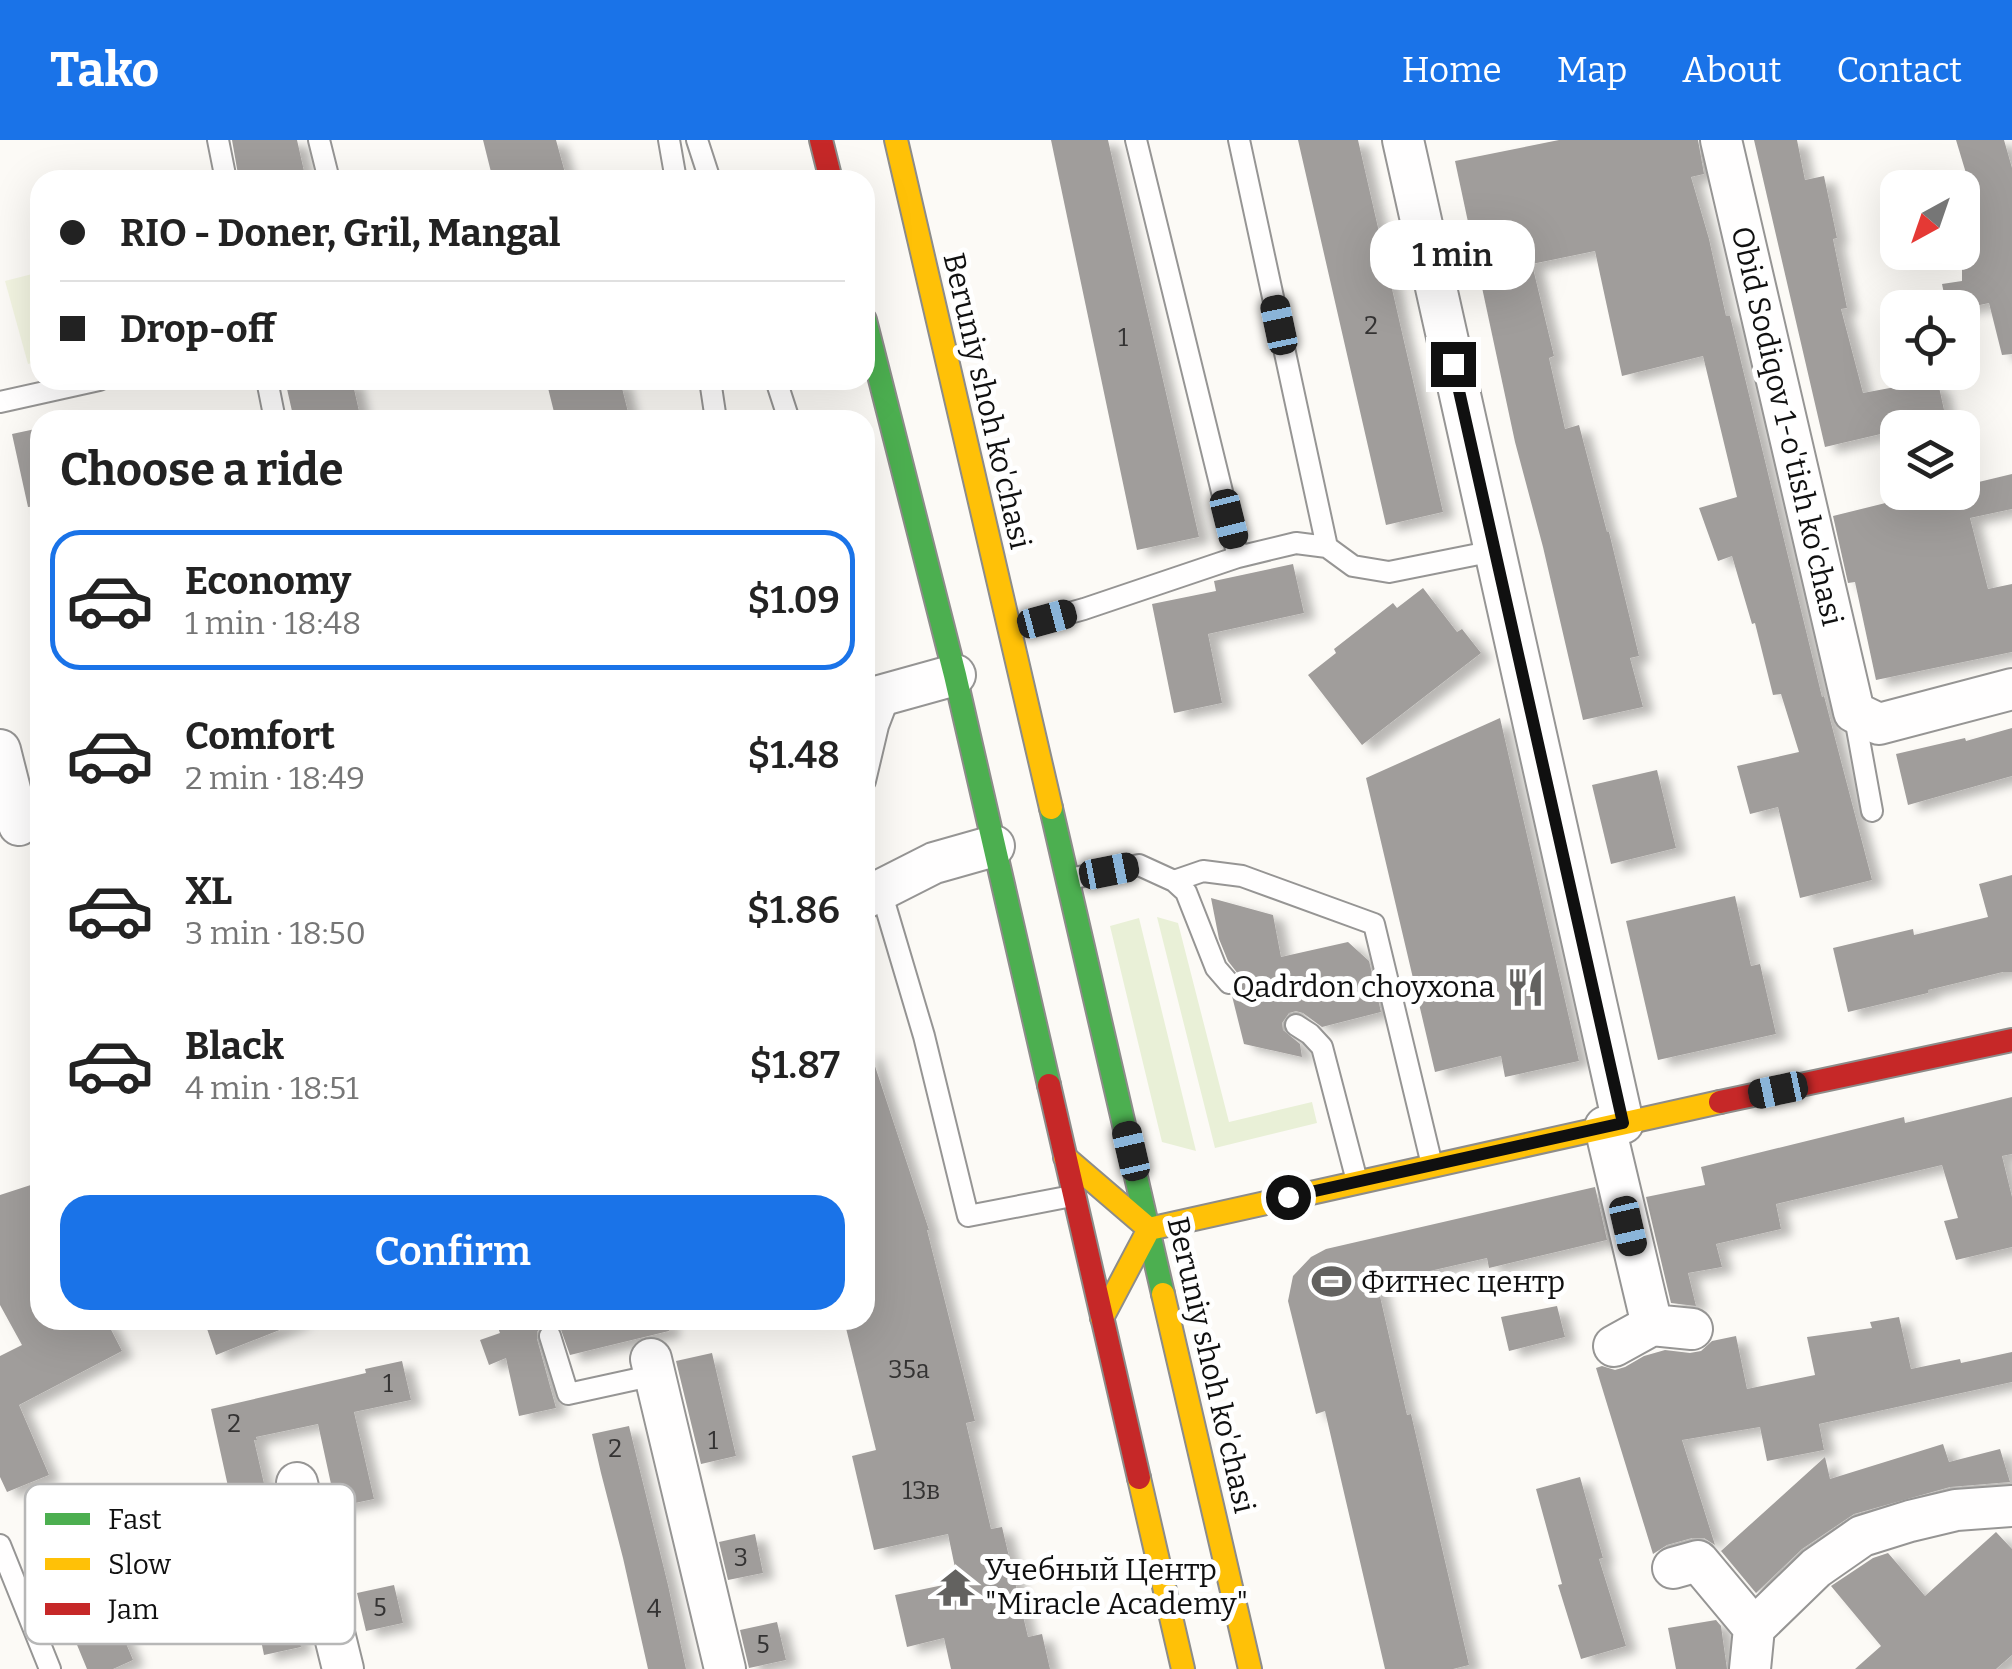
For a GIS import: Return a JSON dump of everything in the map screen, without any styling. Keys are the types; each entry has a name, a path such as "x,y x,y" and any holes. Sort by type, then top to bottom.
{"main road":[{"path":"821,140 828,170"},
{"name":"Beruniy shoh ko'chasi","path":"896,140 1250,1669"},
{"path":"875,376 886,438 955,675 1183,1669"},
{"path":"1102,1318 1149,1229 2012,1040"},
{"path":"1066,1157 1149,1229"}],"street":[{"path":"1403,140 1494,551 1652,1325"},
{"name":"Obid Sodiqov 1-o'tish ko'chasi","path":"1721,140 1854,712"},
{"path":"875,692 955,675"},
{"path":"1854,712 1879,724 2012,689"},
{"path":"0,750 20,830"},
{"path":"875,892 934,862 994,846"},
{"path":"1614,1346 1652,1325 1692,1330"},
{"path":"653,1367 725,1669"},
{"path":"1750,1669 1754,1628 1816,1568 1862,1536 1956,1510 2012,1506"},
{"path":"1672,1568 1698,1560 1754,1628"},
{"path":"337,1644 343,1669"}],"lane":[{"path":"218,140 224,170"},
{"path":"319,140 326,170"},
{"path":"669,140 674,170"},
{"path":"697,140 707,170"},
{"path":"1136,140 1238,556"},
{"path":"1239,140 1328,547"},
{"path":"0,402 54,390"},
{"path":"1010,629 1084,609 1238,556 1296,543 1328,547 1353,566 1389,572 1494,551"},
{"path":"875,700 875,739"},
{"path":"1854,712 1872,811"},
{"path":"1068,879 1139,865 1174,881 1186,892 1216,968 1229,983"},
{"path":"1174,881 1203,872 1242,876 1374,924 1432,1165"},
{"path":"875,901 924,1036 968,1216 1074,1196"},
{"path":"1296,1025 1322,1047 1358,1182"},
{"path":"550,1336 568,1394 653,1367"},
{"path":"0,1545 25,1607"},
{"path":"40,1644 50,1669"}],"green space":[{"path":"30,275 30,364 28,364 5,281"},
{"path":"1157,917 1178,923 1229,1122 1312,1102 1317,1123 1215,1148"},
{"path":"1139,918 1196,1151 1162,1142 1110,926"}],"building":[{"path":"232,140 297,140 304,170 237,170"},
{"path":"483,140 556,140 564,170 490,170"},
{"path":"1051,140 1108,140 1199,537 1137,550"},
{"path":"1298,140 1358,140 1443,512 1386,525"},
{"path":"1559,140 1698,140 1704,174 1691,177 1726,316 1730,316 1822,697 1872,880 1800,898 1778,807 1750,814 1737,766 1799,752 1781,694 1773,695 1755,623 1752,624 1732,556 1718,561 1699,508 1737,497 1703,356 1622,376 1595,251 1532,264 1554,356 1549,358 1565,429 1579,425 1639,656 1630,658 1643,707 1583,720 1515,442 1455,161"},
{"path":"1754,140 1797,140 1805,180 1824,176 1847,308 1841,309 1863,393 1940,390 1944,410 1880,410 1880,434 1825,447"},
{"path":"1956,140 2004,140 2012,168 2012,354 2002,355 1989,303 1980,305 1980,290 1943,290 1942,284 1962,281 1962,270 1980,270 1980,170 1965,170"},
{"path":"287,390 354,390 359,410 292,410"},
{"path":"548,390 622,390 628,410 554,410"},
{"path":"30,430 30,507 28,507 12,434"},
{"path":"2012,474 2012,509 1970,518 1988,589 2012,584 2012,652 1876,680 1855,582 1848,583 1833,516 1880,504 1880,510 1980,510 1980,482"},
{"path":"1293,564 1304,613 1208,634 1222,703 1174,713 1152,604 1216,591 1214,581"},
{"path":"1423,588 1457,632 1462,629 1481,653 1362,745 1308,675 1336,653 1334,649 1393,603 1397,608"},
{"path":"1500,718 1579,1061 1505,1077 1501,1056 1435,1072 1366,778"},
{"path":"2012,728 2012,776 1908,805 1896,754"},
{"path":"1657,770 1676,848 1611,864 1592,785"},
{"path":"2012,875 2012,972 1848,1012 1833,948 1913,929 1914,935 1988,917 1979,884"},
{"path":"1735,896 1751,966 1760,964 1776,1034 1658,1060 1626,921"},
{"path":"1211,898 1273,915 1281,957 1348,942 1369,961 1381,1012 1322,1027 1303,1013 1289,1013 1282,1023 1283,1030 1300,1044 1302,1057 1244,1044 1232,996 1242,988 1242,979 1228,961 1219,939"},
{"path":"875,1066 929,1230 975,1421 966,1423 991,1529 1002,1527 1028,1637 1042,1634 1050,1669 951,1669 944,1638 907,1647 895,1595 958,1582 948,1534 874,1550 852,1456 876,1450 846,1330 875,1330"},
{"path":"2012,1097 2012,1154 2002,1156 2012,1197 2012,1247 1956,1260 1944,1221 1958,1218 1942,1165 1776,1204 1781,1229 1716,1244 1722,1267 1688,1273 1696,1306 1671,1303 1646,1197 1705,1185 1701,1167 1904,1117 1905,1123"},
{"path":"30,1185 30,1330 111,1330 122,1351 19,1405 49,1475 7,1492 0,1477 0,1356 22,1345 0,1305 0,1195"},
{"path":"1595,1187 1607,1240 1489,1268 1487,1258 1377,1283 1469,1665 1453,1669 1385,1669 1325,1411 1316,1414 1288,1301 1293,1276 1311,1257 1326,1249"},
{"path":"1557,1306 1565,1337 1509,1351 1501,1317"},
{"path":"1899,1317 1911,1369 2012,1352 2012,1382 1819,1424 1824,1450 1767,1461 1760,1427 1682,1440 1715,1545 1704,1538 1692,1538 1667,1545 1653,1554 1596,1368 1615,1370 1665,1350 1701,1351 1712,1341 1736,1336 1747,1389 1815,1375 1807,1337 1872,1328 1870,1322"},
{"path":"207,1330 280,1330 216,1355"},
{"path":"499,1330 539,1330 537,1339 556,1408 519,1416 506,1358 489,1365 480,1340 500,1333"},
{"path":"561,1330 669,1330 669,1331 570,1355"},
{"path":"712,1353 736,1456 701,1464 676,1361"},
{"path":"402,1361 411,1400 354,1412 374,1499 355,1503 355,1484 331,1484 318,1424 256,1437 264,1484 227,1484 211,1409 366,1373 365,1369"},
{"path":"629,1426 686,1669 648,1669 601,1473 592,1434"},
{"path":"1943,1444 1949,1462 2000,1449 2010,1482 1950,1487 1854,1514 1802,1549 1756,1593 1721,1551 1825,1457 1830,1479"},
{"path":"1580,1477 1603,1558 1599,1559 1626,1646 1581,1659 1558,1585 1562,1584 1536,1489"},
{"path":"1996,1532 2012,1549 2012,1655 1996,1669 1855,1669 1881,1646 1831,1586 1873,1558 1888,1553 1925,1596"},
{"path":"755,1534 763,1573 728,1580 719,1542"},
{"path":"394,1585 403,1623 366,1631 357,1593"},
{"path":"1716,1620 1721,1626 1727,1669 1676,1669 1668,1628"},
{"path":"777,1622 786,1660 749,1668 740,1630"},
{"path":"77,1644 126,1644 133,1660 113,1669 87,1669"},
{"path":"262,1644 300,1644 301,1647 264,1655"}],"traffic: fast":[{"path":"875,359 955,675 1049,1085"},
{"path":"1051,808 1163,1294"}],"traffic: slow":[{"path":"896,140 1051,808"},
{"path":"1102,1318 1149,1229 1720,1102"},
{"path":"1065,1157 1149,1229"},
{"path":"1163,1294 1250,1669"},
{"path":"1139,1478 1183,1669"}],"traffic: jam":[{"path":"821,140 828,170"},
{"path":"1720,1102 2012,1040"},
{"path":"1049,1085 1139,1478"}],"place":[{"name":"Qadrdon choyxona","path":"1525,987"},
{"name":"Фитнес центр","path":"1331,1282"},
{"name":"Учебный Центр \"Miracle Academy\"","path":"955,1587"}],"route":[{"path":"1288,1197 1623,1123 1453,364"}]}
